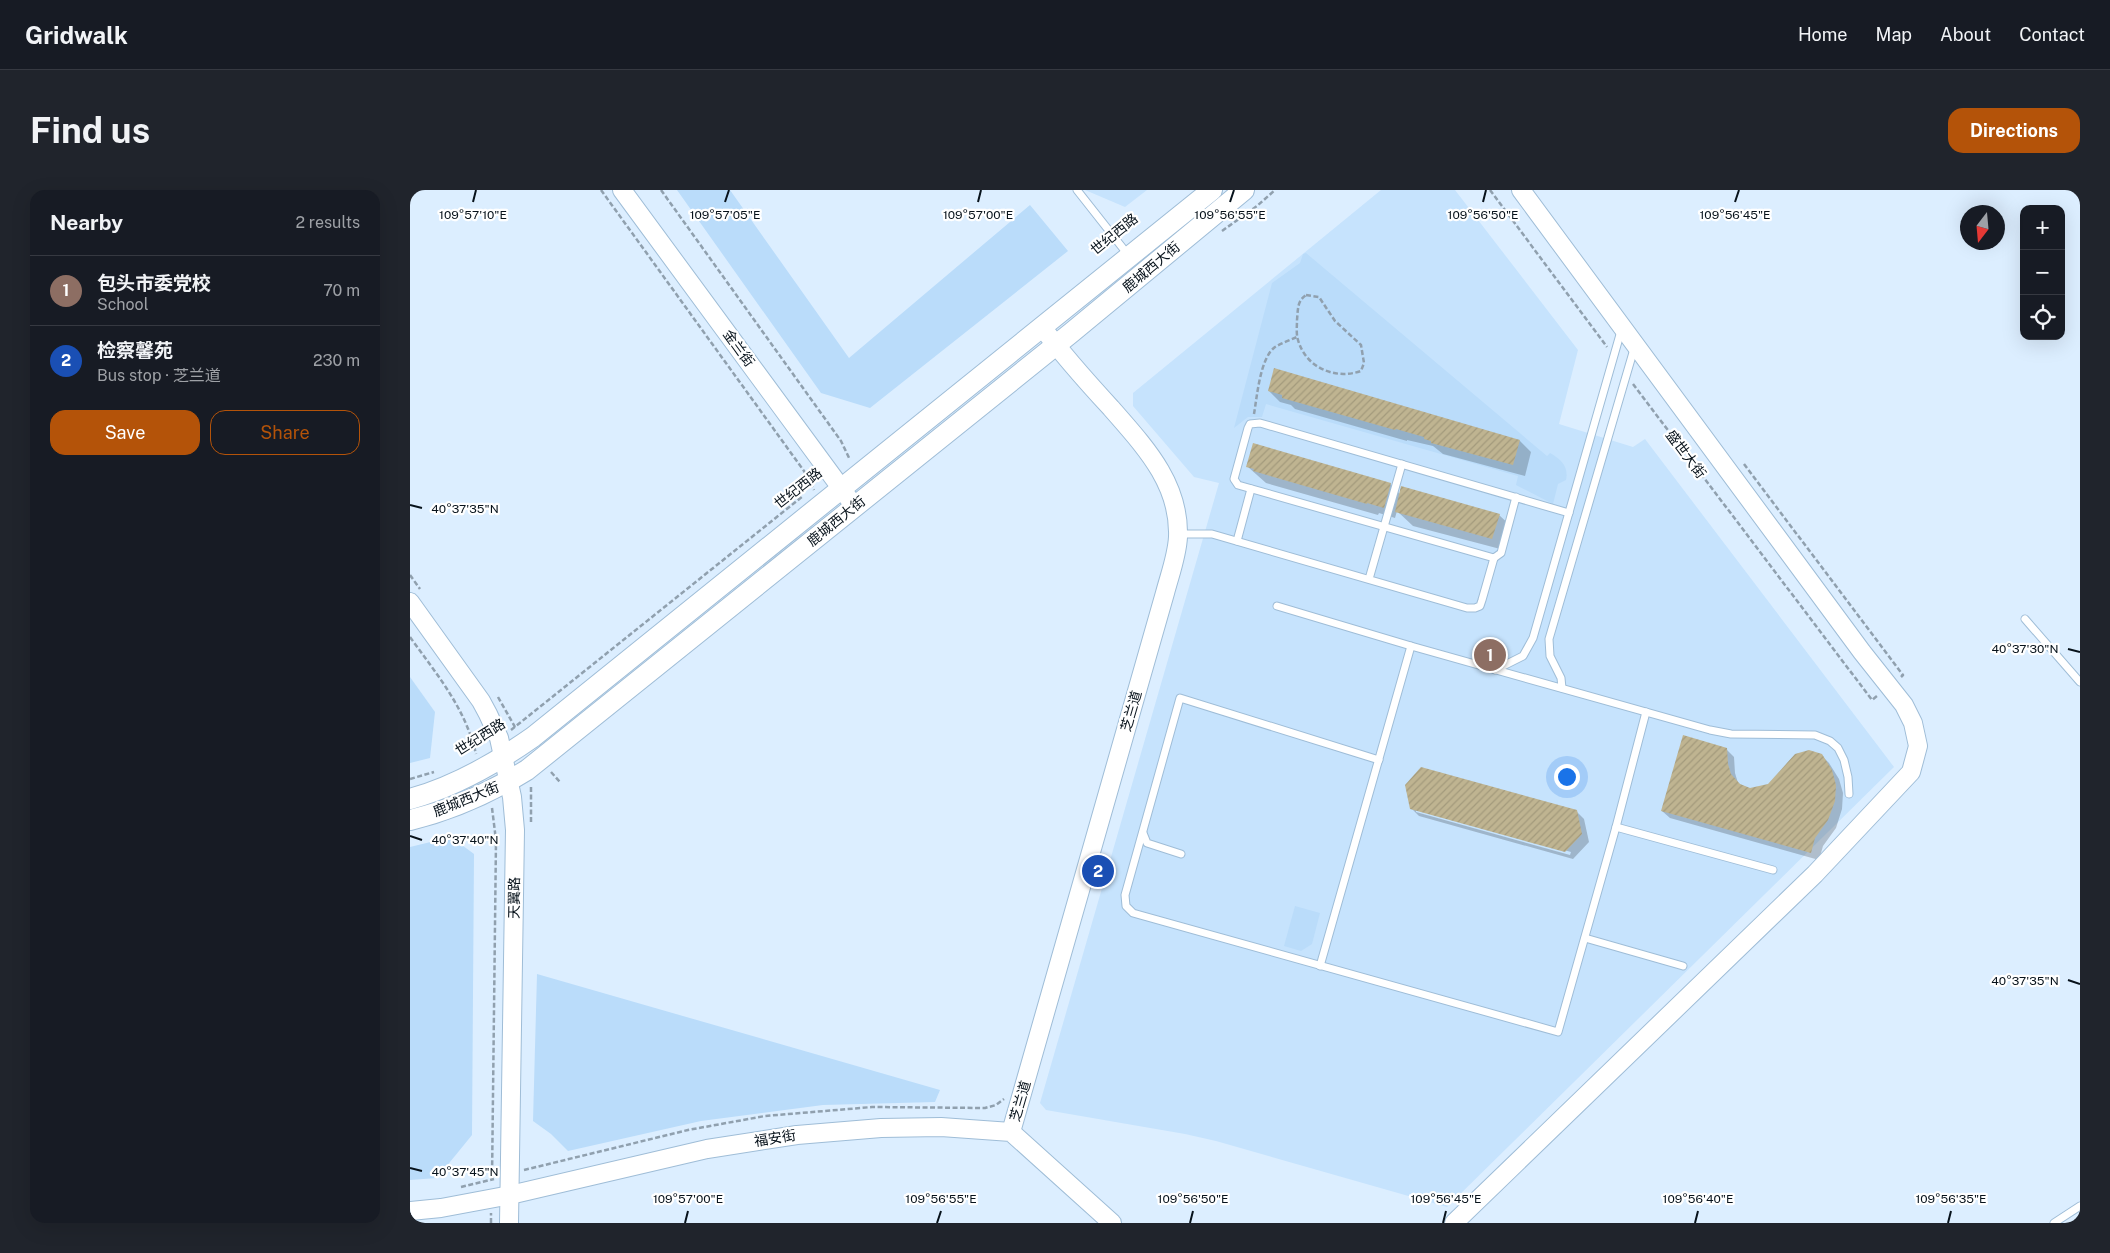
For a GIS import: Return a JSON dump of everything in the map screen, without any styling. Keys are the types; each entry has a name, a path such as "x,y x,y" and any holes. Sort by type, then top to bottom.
{"main road":[{"name":"鹿城西大街","path":"410,799 454,783 476,759 501,747 533,737 855,463 1020,347 1042,327 1212,190"},
{"name":"鹿城西大街","path":"410,820 460,805 487,793 527,770 1056,345 1244,190"}],"street":[{"name":"金兰街","path":"622,190 855,507"},
{"name":"盛世大街","path":"1454,1223 1815,874 1911,772 1918,746 1913,723 1904,705 1862,652 1636,343 1521,190"},
{"name":"芝兰道","path":"1011,1132 1176,554 1178,534 1172,494 1164,475 1148,451 1042,327"},
{"name":"天翼路","path":"410,602 481,701 501,747 508,782 515,830 509,1223"},
{"name":"福安街","path":"410,1211 441,1208 510,1195 707,1149 797,1135 881,1128 941,1127 1011,1132"},
{"path":"1011,1132 1112,1223"}],"lane":[{"path":"1077,190 1130,256"},
{"path":"1495,670 1523,656 1533,638 1622,326"},
{"path":"1562,688 1562,678 1557,673 1550,656 1550,639 1636,343"},
{"path":"1494,558 1238,485 1234,478 1248,428 1253,423 1569,513"},
{"path":"1369,579 1402,464"},
{"path":"1237,541 1251,489"},
{"path":"1178,534 1207,534 1237,541 1475,608 1480,606 1494,558 1501,553 1516,498"},
{"path":"1277,606 1495,670 1731,734 1815,735 1830,741 1838,748 1844,760 1849,794"},
{"path":"2025,619 2080,682"},
{"path":"1320,966 1411,646"},
{"path":"1379,760 1180,698 1125,895 1126,906 1129,910 1140,915 1558,1032 1616,827 1646,712"},
{"path":"1616,827 1773,870"},
{"path":"1142,833 1147,843 1181,854"},
{"path":"1584,938 1683,966"},
{"path":"2054,1223 2080,1206"}],"path":[{"path":"601,190 804,471 817,496"},
{"path":"661,190 855,463"},
{"path":"1490,190 1614,358"},
{"path":"1306,295 1319,297 1335,321 1359,341 1364,367 1361,371 1345,374 1322,370 1309,359 1297,338 1300,300 1306,295"},
{"path":"1253,423 1262,372 1268,354 1274,348 1297,338"},
{"name":"盛世大街","path":"1627,376 1872,700 1889,687"},
{"name":"世纪西路","path":"476,759 501,747 510,731 817,496 855,463"},
{"path":"410,637 456,701 476,759"},
{"path":"410,779 435,772"},
{"name":"天翼路","path":"487,793 491,801 496,840 491,1223"},
{"path":"1002,1101 1007,1097"}],"shaded area":[{"path":"677,190 730,190 849,358 1030,205 1068,251 870,408 821,393"},
{"path":"1085,190 1147,190 1125,207"},
{"path":"1381,190 1455,190 1578,350 1559,424 1633,447 1645,439 1894,767 1447,1207 1216,1141 1046,1110 1040,1103 1219,483 1194,477 1133,406 1133,393"},
{"path":"1306,253 1547,456 1550,453 1561,461 1567,475 1566,480 1558,484 1553,504 1516,485 1518,476 1266,404 1262,417 1248,417 1234,428 1272,283 1300,263 1303,254"},
{"path":"410,677 435,712 430,758 410,763"},
{"path":"451,837 474,854 472,1135 437,1178 410,1180 410,847"},
{"path":"1295,906 1320,913 1312,944 1301,951 1284,946"},
{"path":"537,974 940,1090 935,1102 823,1105 701,1121 568,1151 551,1134 533,1121"}],"building":[{"path":"1274,368 1520,440 1513,465 1431,443 1431,441 1424,439 1424,437 1282,398 1282,395 1268,391"},
{"path":"1253,443 1391,483 1384,508 1253,471 1254,469 1246,467"},
{"path":"1401,486 1500,514 1492,539 1395,512"},
{"path":"1683,735 1727,748 1731,774 1740,784 1750,788 1768,784 1795,754 1809,750 1822,754 1832,770 1836,785 1835,801 1828,820 1815,838 1811,853 1661,811"},
{"path":"1421,767 1577,810 1582,834 1565,852 1410,809 1405,785"}],"place":[{"name":"包头市委党校","path":"1490,655"},
{"name":"检察馨苑","path":"1098,871"}]}
